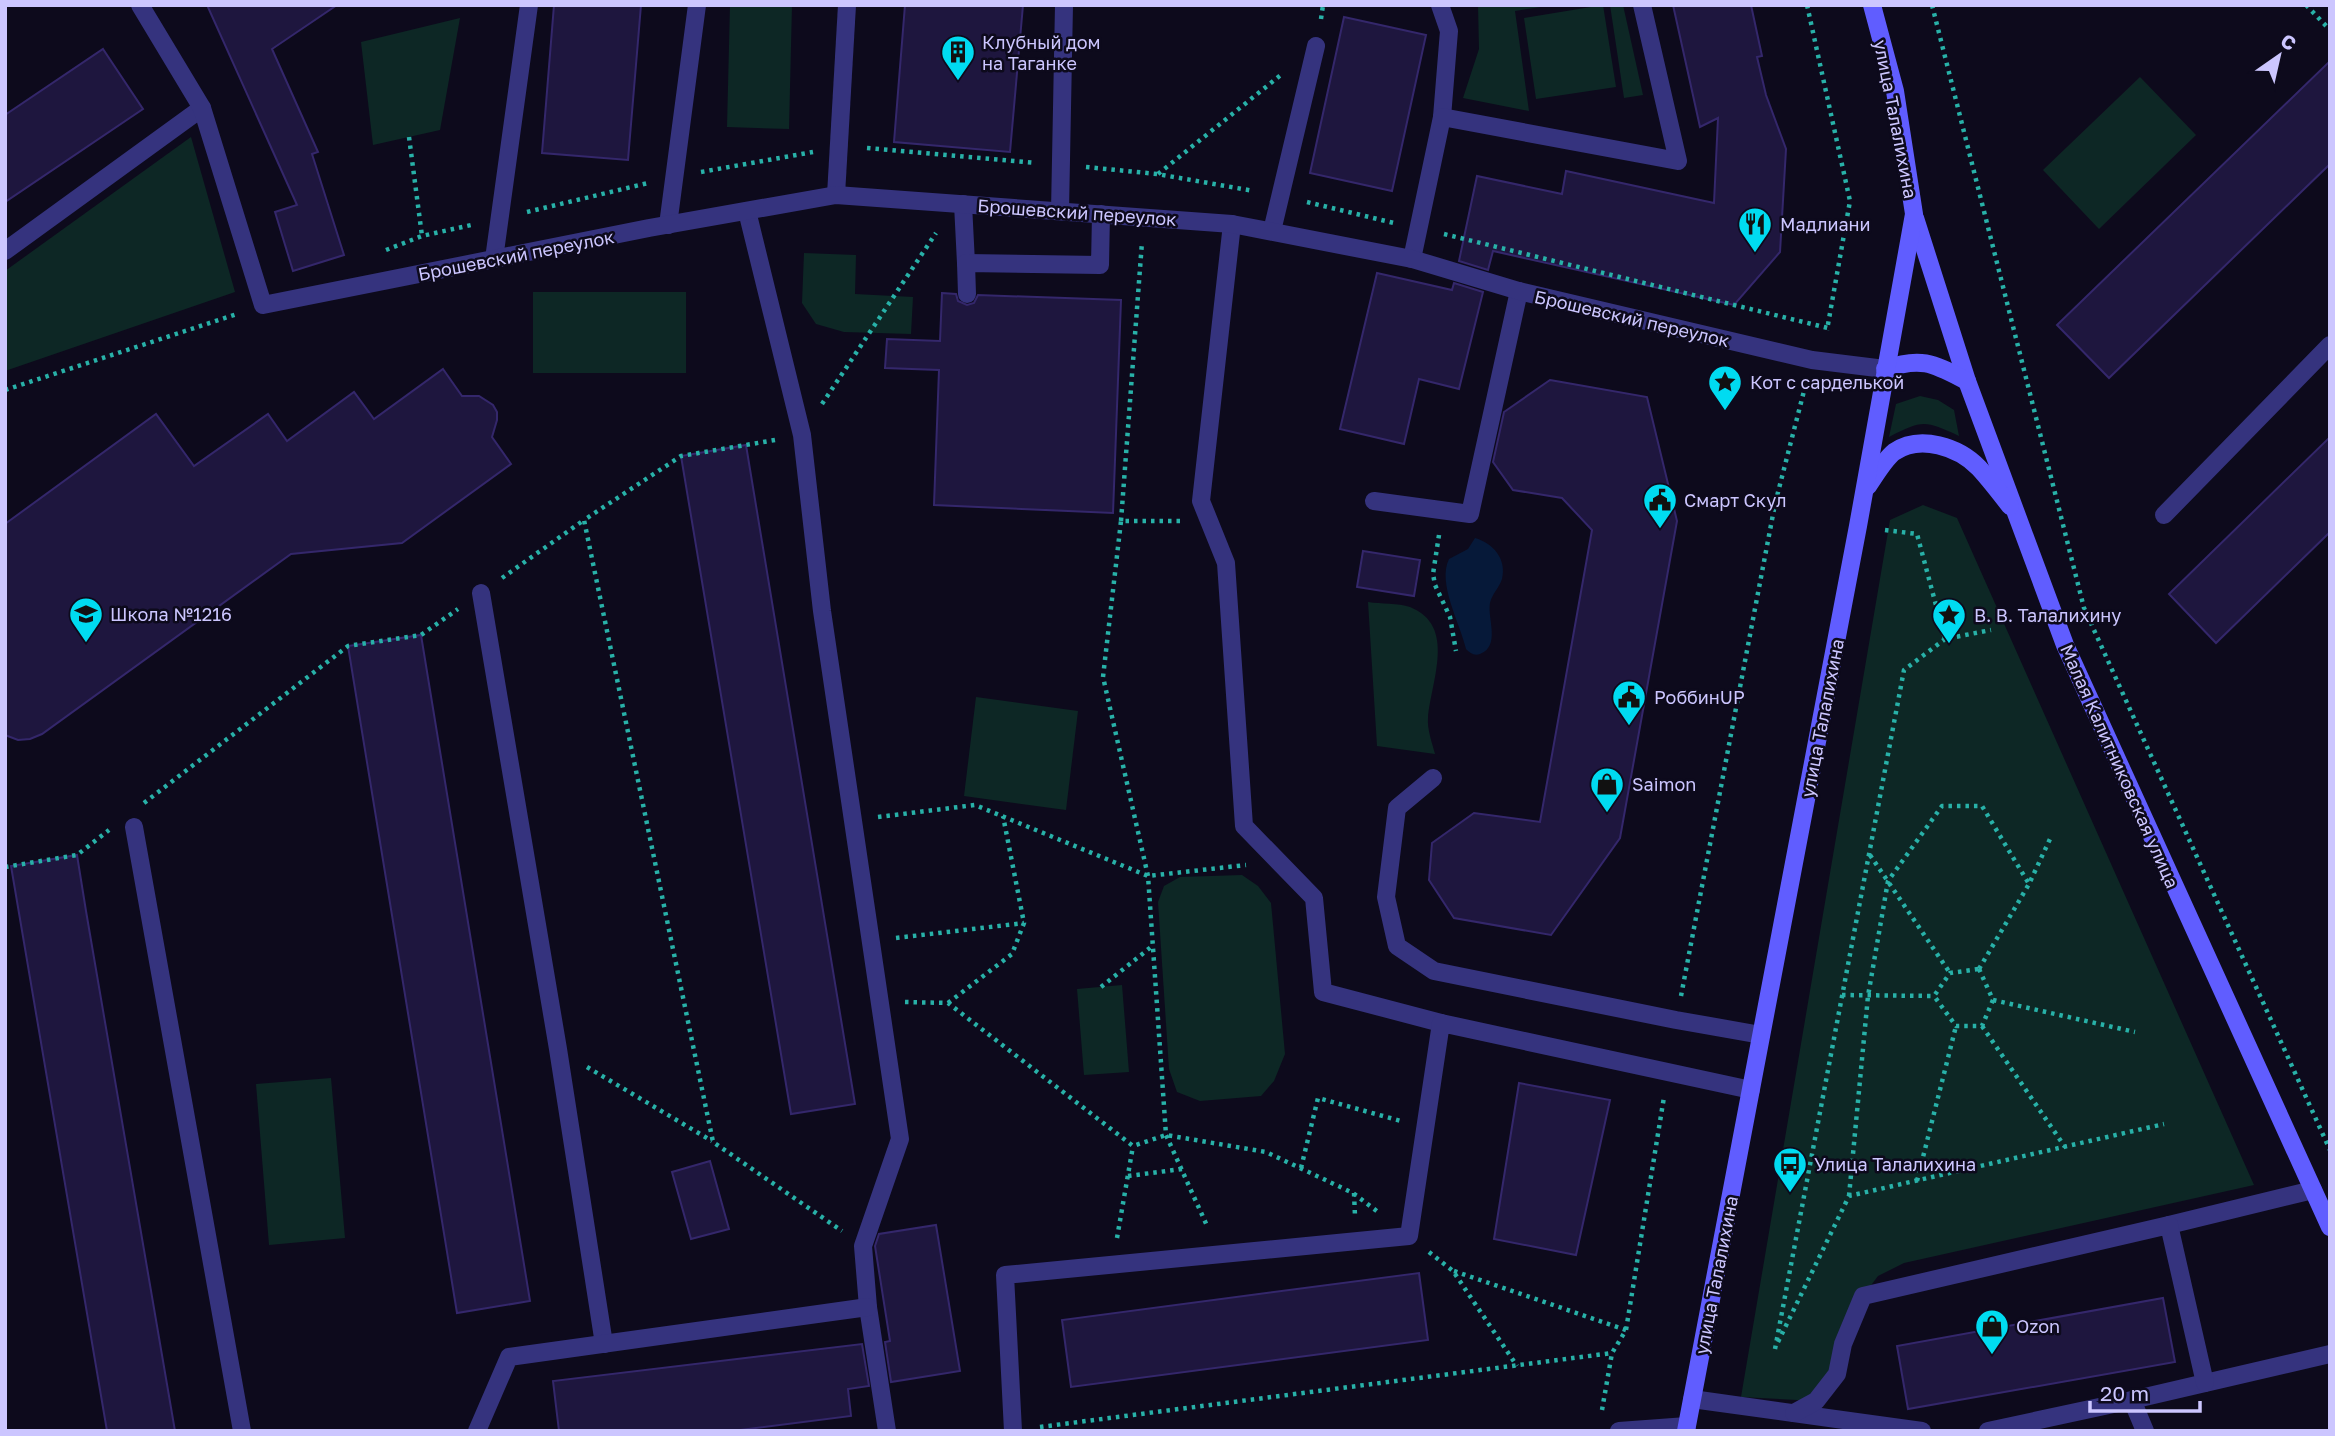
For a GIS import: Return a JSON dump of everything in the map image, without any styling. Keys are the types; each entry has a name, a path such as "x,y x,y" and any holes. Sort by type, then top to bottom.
{"street":[{"path":"140,5 202,108 263,305"},
{"path":"494,259 529,5"},
{"path":"668,225 697,5"},
{"path":"836,194 848,5"},
{"path":"1060,211 1064,5"},
{"path":"1412,259 1442,117 1449,31 1440,5"},
{"path":"1442,117 1678,161 1642,5"},
{"name":"улица Талалихина","path":"1686,1429 1864,492 1914,214 1895,92 1872,5"},
{"path":"1272,231 1316,46"},
{"path":"5,251 202,108"},
{"name":"Брошевский переулок","path":"263,305 836,194 1232,224 1412,259 1519,291 1812,360 1885,369"},
{"path":"960,204 967,263 967,294"},
{"path":"747,211 802,435 822,611 900,1139 863,1246 868,1307 887,1431"},
{"path":"967,263 1100,265 1101,214"},
{"name":"Малая Калитниковская улица","path":"1914,214 1967,381 2065,645 2330,1227"},
{"path":"1232,224 1200,502 1226,563 1244,826 1314,898 1323,992 1441,1023 1751,1090"},
{"path":"1374,501 1471,514 1519,291"},
{"path":"2164,515 2330,345"},
{"path":"1885,369 1906,362 1933,363 1967,381"},
{"path":"1864,492 1893,453 1907,446 1926,443 1962,455 1977,466 2019,517"},
{"path":"481,593 558,1049 604,1344"},
{"path":"1433,778 1397,808 1386,897 1397,946 1434,971 1761,1035"},
{"path":"134,827 242,1431"},
{"path":"1013,1431 1005,1275 1409,1236 1441,1023"},
{"path":"1794,1413 1816,1401 1837,1374 1843,1345 1863,1296 2313,1190"},
{"path":"2169,1226 2205,1383"},
{"path":"477,1431 509,1357 868,1307"},
{"path":"1988,1431 2330,1354"},
{"path":"1692,1399 1922,1431"},
{"path":"2132,1400 2145,1431"},
{"path":"1619,1431 1686,1429"}],"path":[{"path":"1676,1020 1776,504 1812,360 1828,328 1850,201 1807,5"},
{"path":"1932,5 2084,608 2330,1150"},
{"path":"2306,5 2330,30"},
{"path":"1157,174 1316,46"},
{"path":"409,137 422,236"},
{"path":"137,808 348,646 421,635 584,520 681,456 802,435 960,204"},
{"path":"1143,218 1121,521 1103,677 1148,876 1166,1135 1220,1254"},
{"path":"1419,228 1828,328"},
{"path":"5,390 263,305"},
{"path":"1443,510 1433,574 1450,617 1457,651"},
{"path":"584,520 713,1142"},
{"path":"1121,521 1209,521"},
{"path":"1876,529 1917,534 1945,639"},
{"path":"1991,630 1945,639 1904,670 1775,1349 1849,1196 1868,996 1888,881 1942,806 1982,806 2029,884"},
{"path":"853,820 975,805 1148,876 1279,861"},
{"path":"948,1003 1012,954 1024,923 1003,816"},
{"path":"5,867 77,855 115,825"},
{"path":"1979,969 2029,884 2050,839"},
{"path":"1869,854 1950,973"},
{"path":"871,940 1024,923"},
{"path":"1101,987 1152,947"},
{"path":"1934,996 1950,973 1979,969"},
{"path":"1979,969 1993,1000 1982,1026"},
{"path":"1842,995 1934,996"},
{"path":"1934,996 1956,1026"},
{"path":"1993,1000 2135,1032"},
{"path":"880,1001 948,1003 1133,1146"},
{"path":"1956,1026 1982,1026"},
{"path":"1917,1181 1956,1026"},
{"path":"1982,1026 2065,1147"},
{"path":"558,1049 713,1142 863,1246"},
{"path":"1601,1418 1612,1353 1626,1330 1668,1072"},
{"path":"1301,1168 1318,1098 1425,1128"},
{"path":"1849,1196 2164,1124"},
{"path":"1133,1146 1166,1135 1266,1152 1353,1193 1453,1271 1517,1366"},
{"path":"1112,1265 1133,1146"},
{"path":"1128,1176 1182,1170"},
{"path":"1453,1271 1626,1330"},
{"path":"1013,1431 1612,1353"}],"green space":[{"path":"730,5 792,5 789,129 727,127"},
{"path":"1478,5 1554,5 1515,11 1529,111 1463,98 1479,49"},
{"path":"1603,5 1616,87 1536,99 1524,18"},
{"path":"1610,5 1623,5 1643,95 1624,98"},
{"path":"460,18 440,130 373,145 361,42"},
{"path":"2140,77 2196,135 2099,229 2043,170"},
{"path":"191,137 235,292 5,371 5,271"},
{"path":"804,253 856,255 855,294 913,297 911,334 844,332 816,324 802,303"},
{"path":"533,292 686,292 686,373 533,373"},
{"path":"1920,396 1938,400 1954,410 1959,436 1924,424 1909,427 1889,437 1896,404"},
{"path":"1923,505 1957,518 2254,1185 1904,1263 1878,1276 1863,1296 1816,1401 1741,1397 1890,520"},
{"path":"1368,602 1410,607 1424,616 1433,627 1438,656 1428,722 1435,754 1377,746"},
{"path":"976,697 1078,711 1066,810 964,796"},
{"path":"1242,875 1258,886 1271,903 1285,1054 1274,1081 1261,1096 1200,1101 1177,1092 1169,1069 1158,902 1164,886 1180,877"},
{"path":"1122,985 1129,1072 1084,1075 1077,989"},
{"path":"331,1078 345,1238 269,1245 256,1084"}],"water":[{"path":"1475,538 1493,548 1500,559 1503,572 1490,603 1490,645 1476,655 1466,649 1446,580 1449,559 1468,549"}],"building":[{"path":"207,5 337,5 272,49 318,152 312,154 344,255 293,271 275,212 297,205"},
{"path":"554,5 641,5 628,160 542,153"},
{"name":"Клубный дом на Таганке","path":"905,5 1023,5 1010,152 894,142"},
{"path":"1673,5 1751,5 1762,56 1757,57 1766,95 1786,149 1780,252 1734,305 1493,251 1488,270 1459,261 1477,176 1562,194 1566,171 1714,203 1718,118 1700,127"},
{"path":"1344,17 1426,35 1392,191 1310,173"},
{"path":"103,49 143,109 5,202 5,115"},
{"path":"2330,61 2330,164 2109,378 2057,325"},
{"path":"1377,273 1452,290 1454,283 1483,292 1459,389 1419,379 1404,444 1340,429"},
{"path":"942,293 956,294 958,301 967,305 974,303 978,295 1121,300 1113,513 934,505 939,370 885,368 887,339 940,341"},
{"name":"Школа №1216","path":"443,369 462,396 479,396 493,405 497,420 492,437 511,464 402,543 291,554 42,734 18,740 5,735 5,524 156,414 194,466 268,414 287,441 354,392 374,419"},
{"path":"1550,380 1647,397 1677,521 1620,838 1551,935 1454,918 1429,880 1432,843 1474,813 1540,822 1592,530 1562,498 1513,490 1493,462 1504,412"},
{"path":"2330,437 2330,532 2216,643 2169,594"},
{"path":"746,445 855,1104 791,1114 681,456"},
{"path":"1363,551 1420,560 1414,596 1357,587"},
{"path":"421,635 530,1301 457,1313 348,646"},
{"path":"77,855 175,1431 107,1431 11,866"},
{"path":"1519,1083 1610,1100 1576,1255 1494,1239"},
{"path":"710,1161 729,1229 691,1239 672,1172"},
{"path":"936,1225 960,1371 891,1382 885,1342 890,1341 875,1246 879,1234"},
{"path":"1419,1273 1428,1340 1071,1387 1062,1320"},
{"path":"2163,1298 2175,1362 1908,1409 1897,1346"},
{"path":"862,1344 869,1386 848,1389 851,1416 732,1431 559,1431 553,1381"}],"place":[{"name":"Клубный дом на Таганке","path":"958,82"},
{"name":"Мадлиани","path":"1755,254"},
{"name":"Кот с сарделькой","path":"1725,412"},
{"name":"Смарт Скул","path":"1660,530"},
{"name":"Школа №1216","path":"86,644"},
{"name":"В. В. Талалихину","path":"1949,645"},
{"name":"РоббинUP","path":"1629,727"},
{"name":"Saimon","path":"1607,814"},
{"name":"Улица Талалихина","path":"1790,1194"},
{"name":"Ozon","path":"1992,1356"}]}
